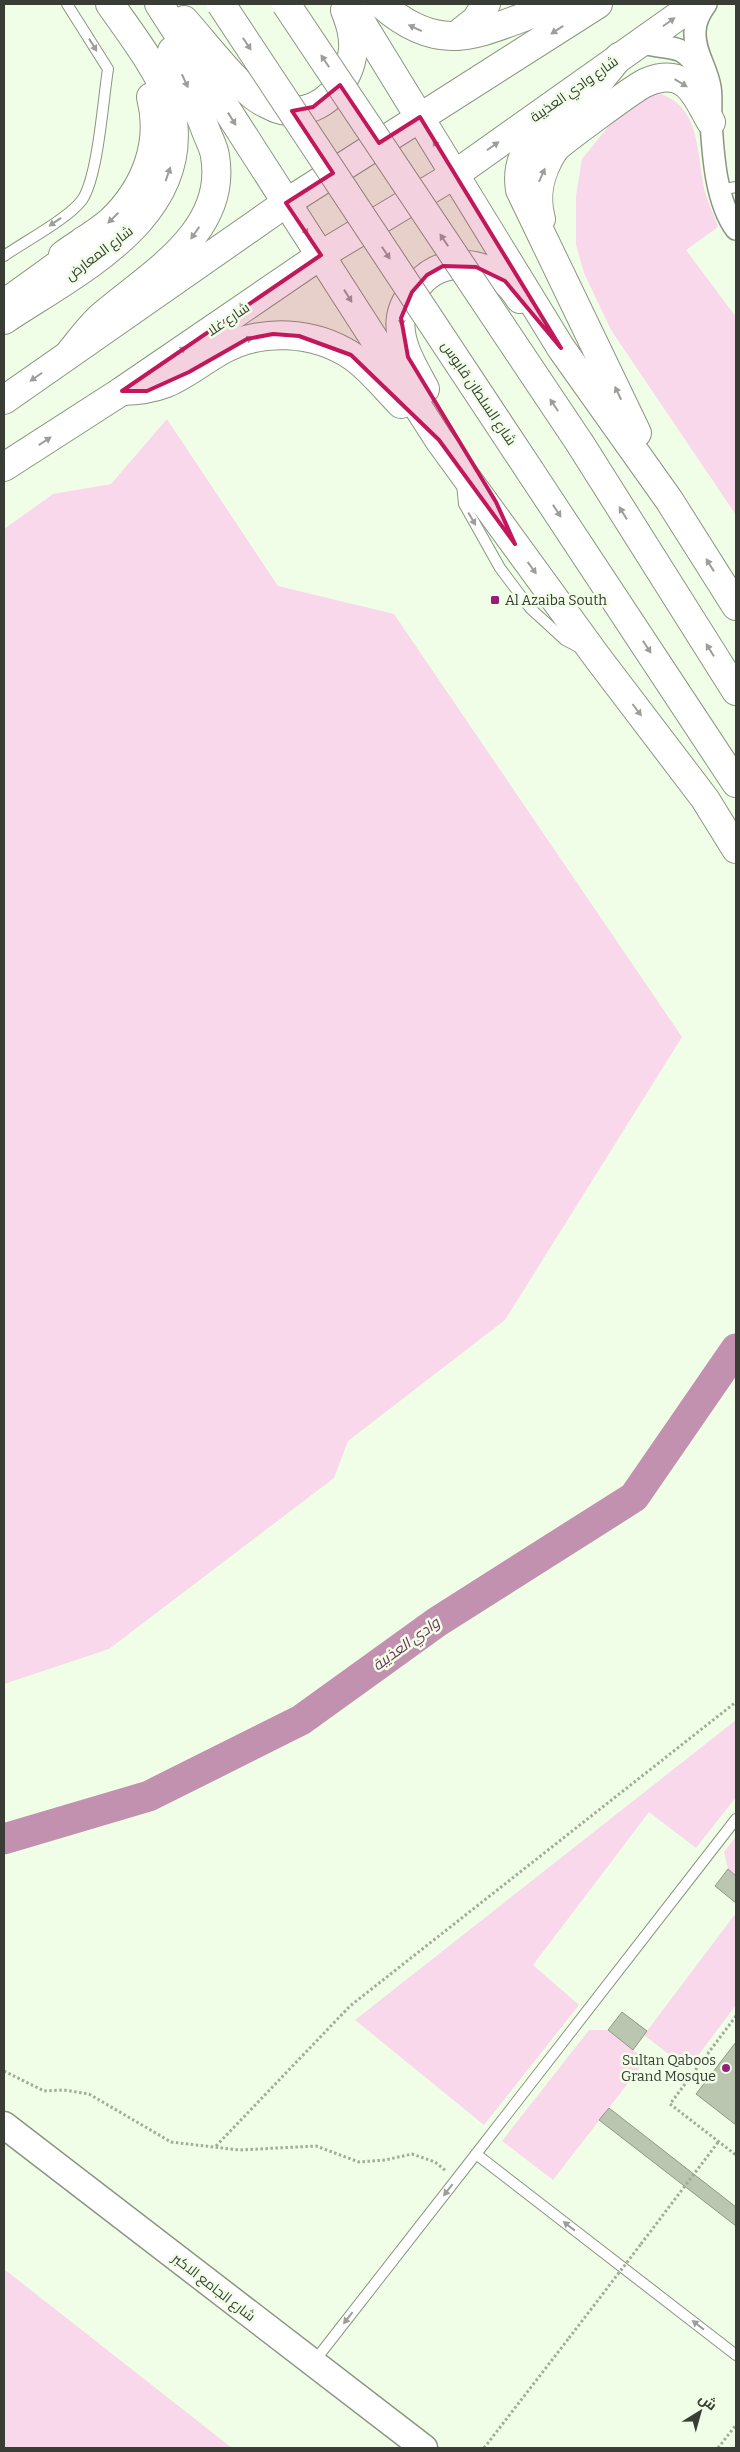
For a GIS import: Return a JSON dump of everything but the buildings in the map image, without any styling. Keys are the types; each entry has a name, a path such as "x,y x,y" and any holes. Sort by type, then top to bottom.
{"main road":[{"name":"شارع المعارض","path":"4,295 108,223 127,204 147,172 155,142 156,115 149,89 135,61 100,4"},
{"name":"شارع المعارض","path":"4,320 125,236 144,217 162,192 172,163 175,136 170,104 158,78 110,4"},
{"path":"68,355 101,316 167,264 191,239 204,220 216,182 215,156 197,104 152,4"},
{"path":"159,4 286,203 322,255 438,440 597,658 705,799 736,849"},
{"path":"170,4 240,83 260,101 278,110 290,112 314,107 326,100 337,90 348,75 353,50 352,31 343,4"},
{"name":"شارع السلطان قابوس","path":"220,4 736,783"},
{"path":"286,4 581,445 736,691"},
{"path":"350,4 562,348 669,500 736,606"},
{"path":"381,4 396,18 417,30 441,36 483,32 562,4"},
{"path":"456,36 476,20 486,4"},
{"path":"4,400 286,203 598,4"},
{"name":"شارع وادي العذيبة","path":"454,175 695,4"},
{"path":"630,50 588,94 540,133 529,146 519,166 520,190 669,500"},
{"path":"552,256 539,210 538,188 539,180 554,149 643,84 666,77 682,82 697,97 711,122"},
{"name":"شارع غلا","path":"4,468 122,391 322,255 454,175"},
{"path":"4,304 73,254 82,241"},
{"path":"514,544 496,502 454,429 425,389 408,357 401,318 405,303 426,275 443,266 459,264 476,267 490,272 505,281 562,348"},
{"path":"122,391 147,390 169,383 222,350 247,338 273,334 299,336 351,355 369,369 438,440"}],"street":[{"path":"706,4 699,15 695,30 695,42 710,87 711,122 728,188 724,208 736,229"},
{"path":"630,50 668,45 683,51 695,63 710,87"},
{"name":"شارع الجامع الاكبر","path":"4,2125 424,2448"}],"lane":[{"path":"4,256 64,215 82,200 93,176 108,70 67,4"},
{"path":"461,473 464,504 500,568 530,608 566,640 597,658"},
{"path":"313,2363 736,1819"},
{"path":"476,2154 736,2355"}],"path":[{"path":"216,2146 350,2006 736,1702"},
{"path":"736,2016 670,2104 736,2155"},
{"path":"4,2071 44,2091 64,2090 89,2094 171,2142 239,2150 316,2146 359,2162 385,2160 412,2154 435,2162 456,2179"},
{"path":"484,2448 718,2141"},
{"path":"718,2448 736,2425"}],"highlighted area":[{"path":"340,85 379,143 420,117 561,348 505,281 476,267 443,266 427,275 412,292 401,318 408,357 496,502 515,544 439,440 351,355 299,336 273,334 247,339 189,372 147,391 122,391 321,255 286,203 333,173 292,111 313,107"}],"shaded area":[{"path":"649,91 667,97 680,106 689,118 698,148 707,198 718,227 686,250 736,317 736,515 611,330 584,273 576,245 576,196 582,159 622,110"},
{"path":"167,419 278,586 394,614 682,1037 505,1320 348,1441 334,1478 109,1649 4,1684 4,529 53,494 111,484"},
{"path":"736,1720 736,1797 696,1848 649,1812 533,1965 579,2005 484,2125 355,2020"},
{"path":"736,1836 736,1876 728,1869 724,1852"},
{"path":"736,1913 736,2005 688,2069 644,2035"},
{"path":"589,2030 608,2030 646,2060 553,2180 502,2141"},
{"path":"4,2269 232,2448 4,2448"}],"waterway":[{"name":"وادي العذيبة","path":"4,1839 149,1796 301,1720 437,1622 634,1497 736,1349"}],"place":[{"name":"Al Azaiba South","path":"495,600"},
{"name":"Sultan Qaboos Grand Mosque","path":"726,2068"}]}
